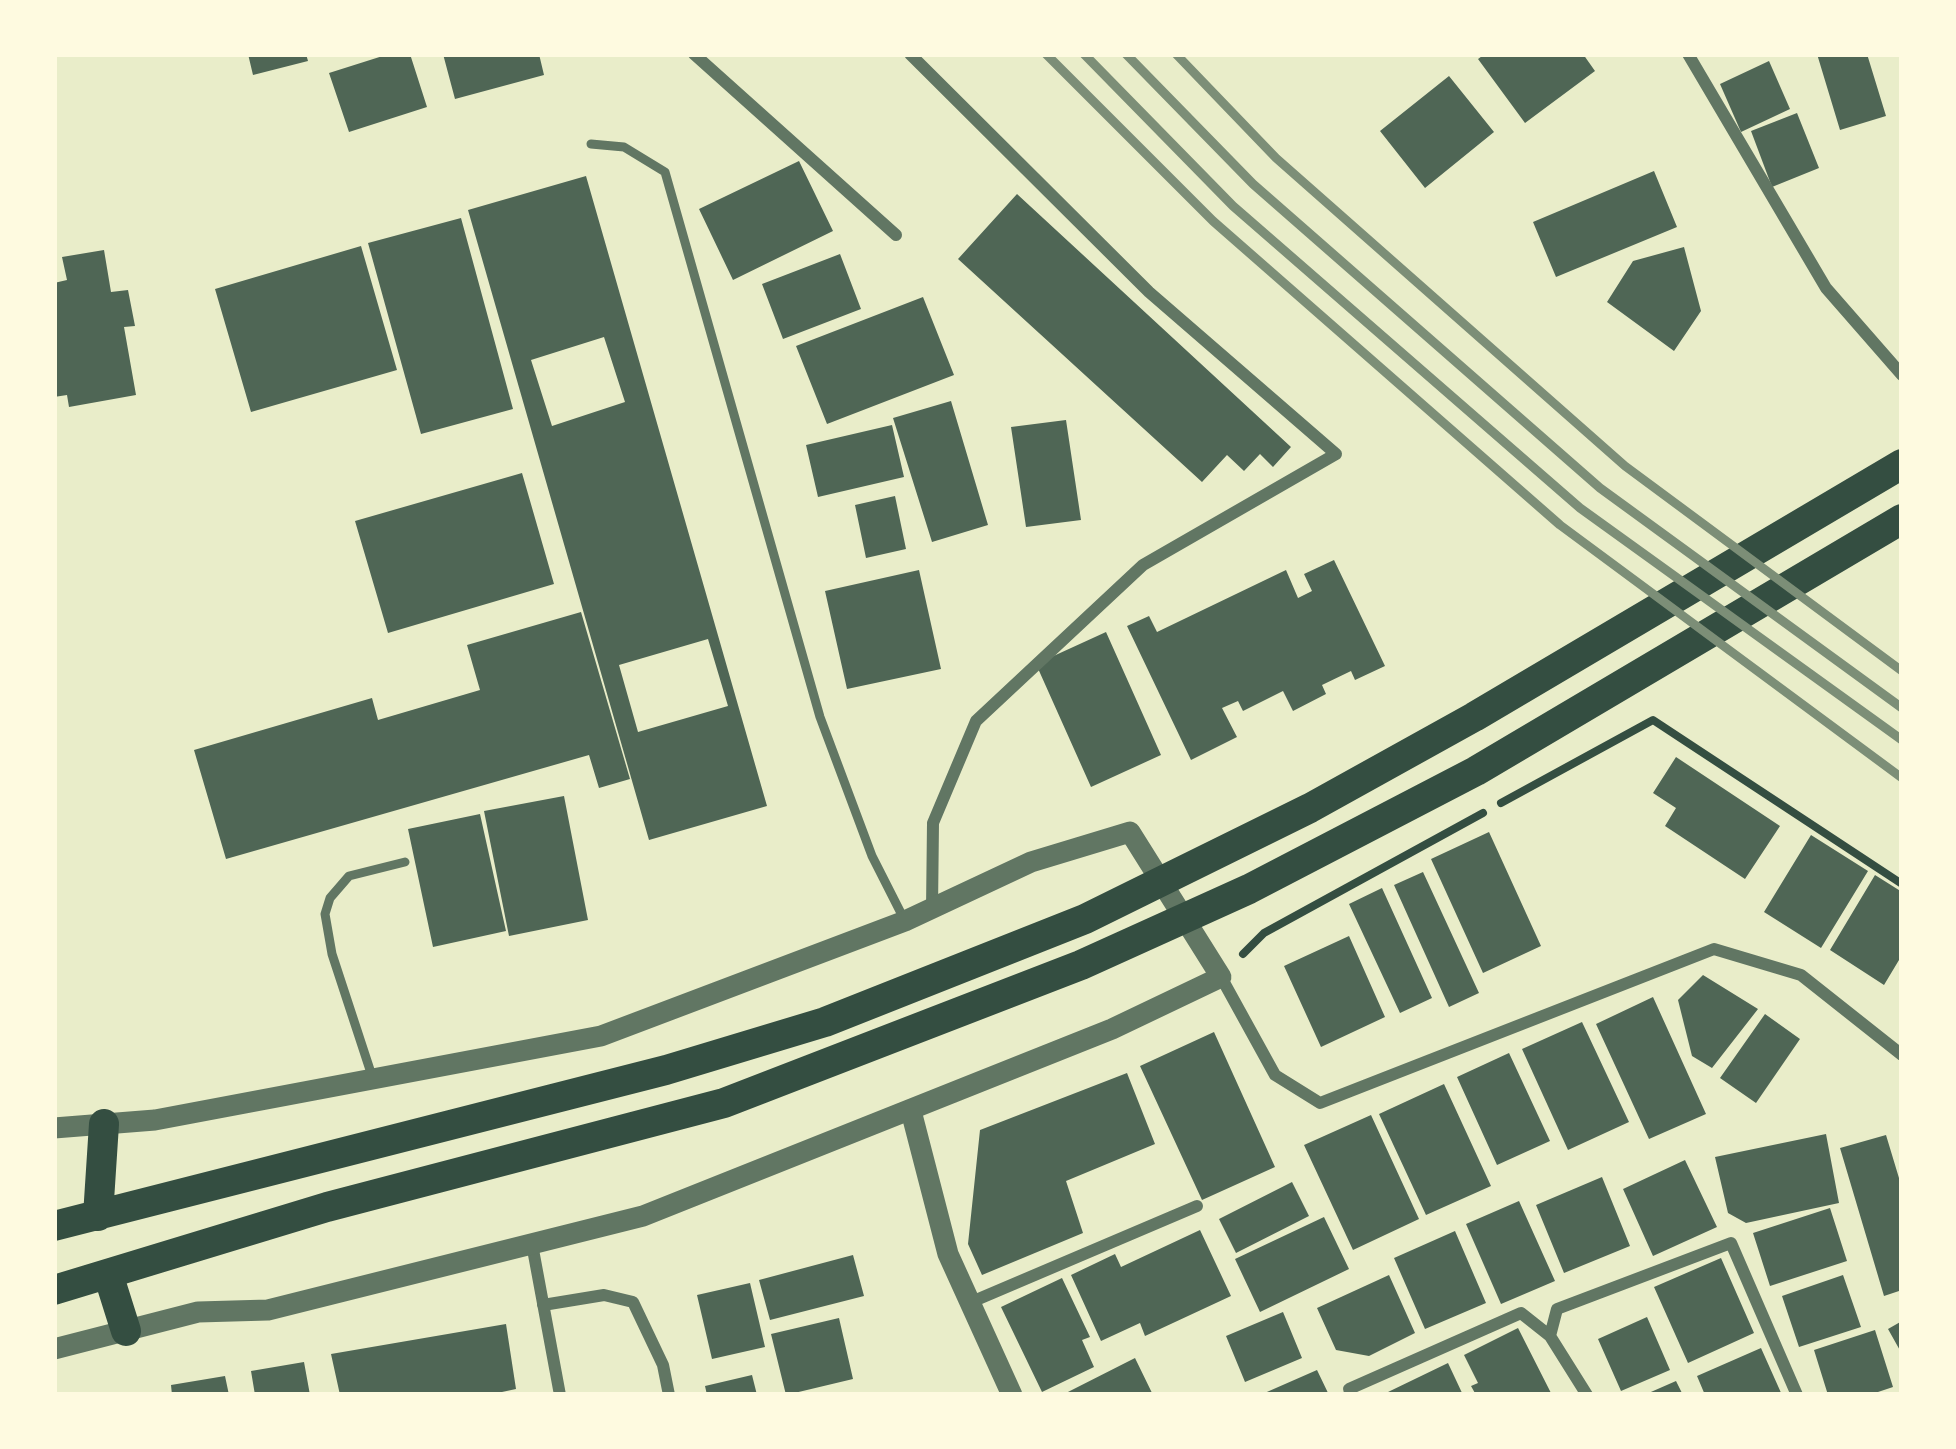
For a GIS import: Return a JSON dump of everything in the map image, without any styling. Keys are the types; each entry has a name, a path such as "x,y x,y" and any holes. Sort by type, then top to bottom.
{"main road":[{"path":"54,1226 499,1115 825,1022 1085,919 1310,808 1433,740 1902,464"},
{"path":"54,1290 327,1207 724,1103 1081,965 1249,889 1476,771 1902,519"},
{"path":"98,1216 104,1124"},
{"path":"109,1277 126,1331"}],"street":[{"path":"694,54 896,235"},
{"path":"910,54 1148,292 1336,454 1143,565 976,721 933,823 932,908"},
{"path":"1688,54 1826,288 1902,375"},
{"path":"54,1128 155,1120 601,1036 905,921 1031,862 1130,832 1221,977 1275,1075 1320,1103 1714,949 1801,975 1902,1055"},
{"path":"54,1349 198,1312 268,1310 644,1216 1112,1029 1221,977"},
{"path":"911,1111 948,1254 1012,1395"},
{"path":"969,1303 1197,1206"},
{"path":"1550,1336 1556,1309 1731,1243 1797,1395"},
{"path":"532,1244 560,1395"},
{"path":"543,1305 604,1295 633,1302 663,1365 669,1395"},
{"path":"1352,1395 1349,1390 1521,1313 1550,1336 1587,1395"}],"lane":[{"path":"591,144 624,146 664,172 820,717 872,856 905,921"},
{"path":"374,1078 343,991 326,914 330,898 349,876 405,862"}],"path":[{"path":"1221,977 1264,933 1653,719 1902,884"}],"building":[{"path":"248,54 306,54 308,61 253,75"},
{"path":"389,54 410,54 427,107 349,132 329,73"},
{"path":"443,54 539,54 544,75 455,99"},
{"path":"1485,54 1583,54 1595,71 1525,123 1478,59"},
{"path":"1817,54 1867,54 1886,116 1840,130"},
{"path":"1769,61 1790,109 1741,132 1720,84"},
{"path":"1449,76 1494,132 1425,188 1380,131"},
{"path":"1797,113 1819,168 1772,187 1751,131"},
{"path":"799,161 833,231 733,280 699,209"},
{"path":"1654,171 1677,227 1556,277 1533,222"},
{"path":"586,176 767,806 649,840 468,210","holes":["604,337 625,402 552,426 531,360","708,639 728,706 638,732 619,665"]},
{"path":"1017,194 1291,447 1273,467 1260,454 1244,471 1227,455 1202,482 958,259"},
{"path":"461,218 513,409 421,434 368,243"},
{"path":"361,246 397,370 251,412 215,289"},
{"path":"1684,247 1701,311 1674,351 1607,302 1633,261"},
{"path":"104,250 111,292 128,290 135,326 124,327 136,395 69,407 67,395 54,397 54,283 67,280 62,257"},
{"path":"840,254 861,309 783,339 762,284"},
{"path":"923,297 954,375 827,424 796,346"},
{"path":"951,401 988,525 932,542 893,418"},
{"path":"1066,420 1081,520 1026,527 1011,427"},
{"path":"892,425 904,477 818,497 806,445"},
{"path":"522,473 554,584 388,633 355,521"},
{"path":"895,496 906,549 866,558 855,505"},
{"path":"1334,560 1385,666 1355,680 1351,671 1322,685 1326,694 1293,711 1283,691 1243,711 1238,701 1222,708 1237,737 1191,760 1127,626 1149,616 1157,632 1286,570 1298,598 1312,591 1304,574"},
{"path":"919,570 941,669 847,689 825,591"},
{"path":"581,612 630,779 599,788 589,755 226,859 194,750 372,698 378,720 480,690 467,645"},
{"path":"1106,632 1161,755 1091,787 1036,664"},
{"path":"1676,757 1780,826 1745,879 1665,826 1676,808 1653,793"},
{"path":"564,796 588,920 509,936 484,811"},
{"path":"480,814 506,931 433,947 408,829"},
{"path":"1489,832 1541,946 1483,973 1431,859"},
{"path":"1811,835 1868,871 1821,948 1764,912"},
{"path":"1423,872 1479,993 1449,1007 1394,885"},
{"path":"1875,875 1902,892 1902,955 1884,985 1830,950"},
{"path":"1382,888 1432,998 1400,1013 1349,904"},
{"path":"1349,936 1385,1017 1321,1047 1284,966"},
{"path":"1703,975 1758,1009 1712,1068 1692,1056 1678,1000"},
{"path":"1653,997 1706,1114 1649,1139 1596,1024"},
{"path":"1765,1014 1800,1039 1756,1103 1720,1078"},
{"path":"1582,1022 1629,1122 1568,1150 1522,1049"},
{"path":"1214,1032 1275,1167 1202,1200 1140,1066"},
{"path":"1509,1053 1550,1141 1497,1165 1457,1077"},
{"path":"1127,1073 1155,1144 1066,1181 1083,1233 982,1275 968,1244 980,1130"},
{"path":"1444,1084 1491,1186 1426,1215 1379,1114"},
{"path":"1371,1115 1419,1219 1353,1250 1304,1145"},
{"path":"1826,1134 1839,1203 1746,1223 1728,1213 1715,1157"},
{"path":"1886,1135 1902,1188 1902,1290 1884,1296 1840,1148"},
{"path":"1685,1160 1717,1227 1653,1256 1623,1189"},
{"path":"1602,1177 1630,1246 1564,1273 1536,1205"},
{"path":"1292,1182 1309,1216 1236,1253 1219,1219"},
{"path":"1519,1201 1555,1281 1501,1304 1466,1224"},
{"path":"1830,1208 1847,1261 1770,1286 1753,1233"},
{"path":"1324,1217 1349,1269 1260,1312 1235,1259"},
{"path":"1200,1230 1231,1296 1145,1336 1140,1323 1101,1341 1071,1275 1115,1254 1121,1267"},
{"path":"1455,1231 1486,1303 1425,1329 1394,1258"},
{"path":"853,1255 864,1296 770,1320 759,1280"},
{"path":"1721,1258 1754,1333 1688,1363 1654,1287"},
{"path":"1389,1275 1415,1333 1369,1356 1336,1350 1317,1308"},
{"path":"1843,1275 1861,1327 1799,1347 1782,1296"},
{"path":"1062,1278 1090,1337 1082,1340 1094,1367 1042,1392 1001,1307"},
{"path":"750,1283 765,1347 712,1359 697,1295"},
{"path":"1283,1312 1302,1358 1245,1382 1226,1336"},
{"path":"1647,1317 1670,1370 1621,1391 1598,1339"},
{"path":"839,1318 853,1379 786,1395 771,1334"},
{"path":"1902,1321 1902,1354 1888,1329"},
{"path":"506,1324 516,1389 488,1395 340,1395 331,1354"},
{"path":"1518,1328 1552,1395 1476,1395 1471,1386 1478,1383 1464,1355"},
{"path":"1875,1330 1893,1387 1869,1395 1828,1395 1814,1350"},
{"path":"1761,1348 1782,1395 1705,1395 1697,1376"},
{"path":"1135,1358 1153,1395 1062,1395"},
{"path":"304,1362 310,1395 255,1395 251,1371"},
{"path":"1448,1363 1463,1395 1389,1395 1388,1392"},
{"path":"1317,1370 1329,1395 1260,1395"},
{"path":"752,1375 757,1395 707,1395 705,1386"},
{"path":"225,1376 229,1395 172,1395 171,1385"},
{"path":"1676,1381 1683,1395 1644,1395"}],"railway":[{"path":"1046,54 1213,221 1560,525 1902,778"},
{"path":"1084,54 1233,206 1580,508 1902,740"},
{"path":"1126,54 1253,184 1600,488 1902,708"},
{"path":"1176,54 1276,158 1625,466 1902,671"}]}
